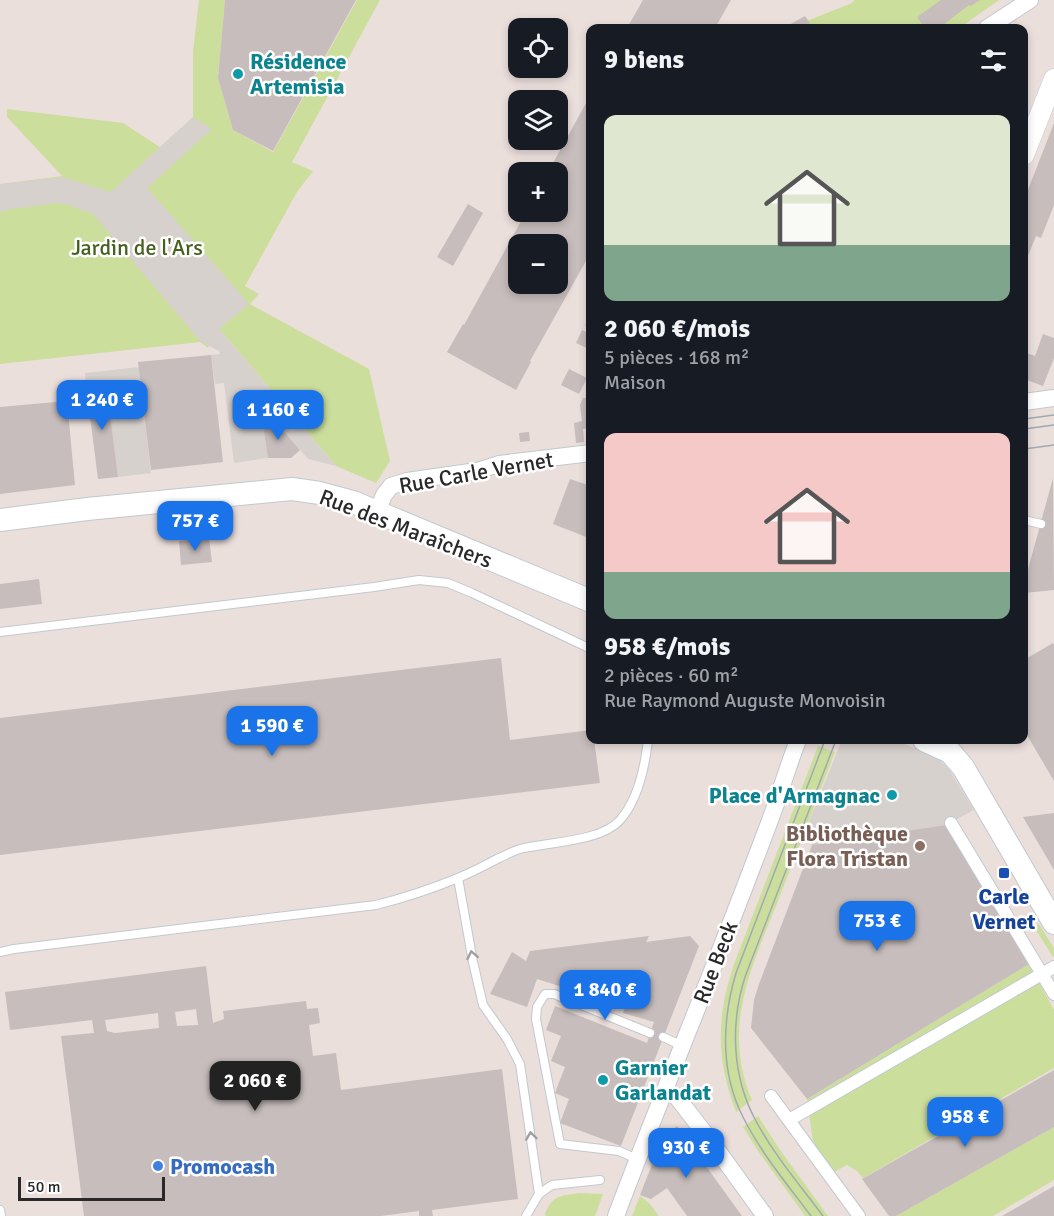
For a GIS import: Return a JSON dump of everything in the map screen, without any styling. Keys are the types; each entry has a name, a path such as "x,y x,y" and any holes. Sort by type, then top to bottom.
{"main road":[{"name":"Rue des Maraîchers","path":"0,520 292,489 320,493 353,502 586,599"},
{"path":"933,744 950,752 963,767 1054,923"}],"street":[{"path":"993,24 1030,0"},
{"path":"1028,145 1054,78"},
{"path":"1028,401 1054,398"},
{"name":"Rue Carle Vernet","path":"377,512 384,495 391,486 399,483 477,471 499,464 586,454"},
{"name":"Rue Beck","path":"615,1216 683,1046 797,744"},
{"path":"951,823 1054,994"},
{"path":"789,1120 1054,967"},
{"path":"665,1092 676,1096 765,1216"},
{"path":"771,1096 859,1216"}],"lane":[{"path":"1028,521 1041,524"},
{"path":"0,632 419,580 448,583 586,647"},
{"path":"0,952 376,905 422,892 458,878 518,849 588,837 608,830 619,822 628,809 637,788 648,744"},
{"path":"458,878 483,1005 507,1039 520,1064 539,1194"},
{"path":"637,1159 619,1151 560,1144 536,1019 537,1007 545,994 554,994 650,1033"},
{"path":"663,1037 683,1046"},
{"path":"526,1216 539,1194 552,1185 600,1180"},
{"path":"0,1210 1,1216"}],"green space":[{"name":"Jardin de l'Ars","path":"199,0 225,0 218,78 233,130 273,152 357,0 380,0 292,162 313,171 297,192 245,286 259,294 250,304 369,369 390,461 376,483 336,466 219,329 208,348 200,342 0,364 0,184 62,176 7,117 7,109 123,123 160,147 193,117 193,52"},
{"path":"854,0 999,0 965,24 799,24 852,3"},
{"path":"818,746 835,752 748,981 740,1018 739,1042 744,1077 752,1100 736,1112 729,1093 722,1056 721,1021 728,984"},
{"path":"1039,924 1054,948 1053,957 1034,927"},
{"path":"1029,964 1054,1010 1054,1068 863,1178 847,1165 834,1172 813,1142 807,1099"},
{"path":"758,1116 828,1216 805,1216 758,1151 743,1127"},
{"path":"1054,1127 1054,1180 993,1216 896,1216"},
{"path":"579,1193 603,1194 595,1216 546,1216 554,1200"},
{"path":"640,1196 649,1203 659,1216 632,1216"}],"shaded area":[{"path":"193,117 212,129 147,188 249,304 219,329 336,466 308,459 260,403 269,414 263,425 268,458 234,463 224,383 215,384 211,355 220,354 219,351 201,342 93,214 57,203 0,212 0,184 62,177 111,192"},
{"path":"139,367 151,473 118,477 106,383 86,385 85,373"},
{"name":"Place d'Armagnac","path":"840,744 904,744 935,756 949,769 974,810 946,825 812,845 801,841"}],"building":[{"path":"225,0 356,0 273,151 233,130 218,78"},
{"path":"643,0 731,0 717,24 629,24"},
{"path":"941,0 980,0 969,5 944,24 922,24 917,17"},
{"path":"805,16 810,23 808,24 791,24"},
{"path":"586,103 586,261 568,293 568,234 514,234 521,222 568,222 568,162 554,162 560,150 568,150 568,136"},
{"path":"1054,123 1054,205 1041,238 1036,236 1028,256 1028,190"},
{"path":"468,204 483,213 453,266 437,257"},
{"path":"508,245 508,294 567,294 516,390 447,352"},
{"path":"582,330 586,332 586,348 576,343"},
{"path":"1043,334 1054,338 1054,358 1043,386 1028,380 1028,353 1035,356"},
{"path":"211,355 223,462 151,470 138,362"},
{"path":"569,369 586,378 579,394 561,385"},
{"path":"106,382 118,477 98,479 86,385"},
{"path":"583,398 586,398 584,442 576,443 574,423 582,421 580,405"},
{"path":"67,401 75,485 0,494 0,407"},
{"path":"269,414 300,450 291,458 268,458 263,425"},
{"path":"529,432 530,441 520,442 519,433"},
{"path":"1053,478 1054,590 1028,593 1028,569"},
{"path":"570,479 586,484 586,537 553,524"},
{"path":"209,538 212,562 181,565 179,541"},
{"path":"39,579 42,604 0,609 0,584"},
{"path":"1053,643 1054,781 1028,737 1028,658"},
{"path":"501,658 510,740 586,731 586,744 595,744 600,783 0,855 0,718"},
{"path":"1054,813 1054,870 1023,817"},
{"path":"946,825 1029,964 807,1099 751,1028 754,1000 759,984 812,845"},
{"path":"649,936 646,942 690,936 699,946 621,1146 560,1123 569,1099 555,1093 565,1067 551,1061 561,1036 546,1030 555,1006 647,1043 654,1022 623,1013 625,1007 537,979 527,1007 490,994 512,952 526,961 530,951"},
{"path":"206,966 213,1023 224,1019 223,1011 306,1001 307,1009 318,1008 320,1023 309,1025 313,1056 336,1053 341,1090 502,1069 518,1199 432,1210 433,1216 419,1216 419,1211 381,1216 84,1216 61,1036 94,1033 92,1020 10,1030 5,992","holes":["196,1009 198,1025 177,1026 175,1012","158,1013 159,1028 115,1033 107,1031 105,1020"]},
{"path":"1054,1070 1054,1127 896,1216 889,1216 862,1179"},
{"path":"677,1126 742,1216 687,1216 667,1188 651,1199 640,1195 666,1129 671,1131"},
{"path":"1054,1186 1054,1216 1002,1216"}],"tram line":[{"path":"1028,418 1054,415"},
{"path":"1028,428 1054,425"},
{"path":"1028,448 1054,445"},
{"path":"811,1216 766,1156 743,1117 730,1082 726,1027 736,973 823,744"},
{"path":"823,1216 779,1158 756,1121 742,1087 736,1050 736,1032 737,1013 745,977 834,744"}],"place":[{"name":"Résidence Artemisia","path":"238,74"},
{"name":"Place d'Armagnac","path":"892,795"},
{"name":"Bibliothèque Flora Tristan","path":"920,846"},
{"name":"Carle Vernet","path":"1004,873"},
{"name":"Garnier Garlandat","path":"603,1080"},
{"name":"Promocash","path":"158,1166"}]}
